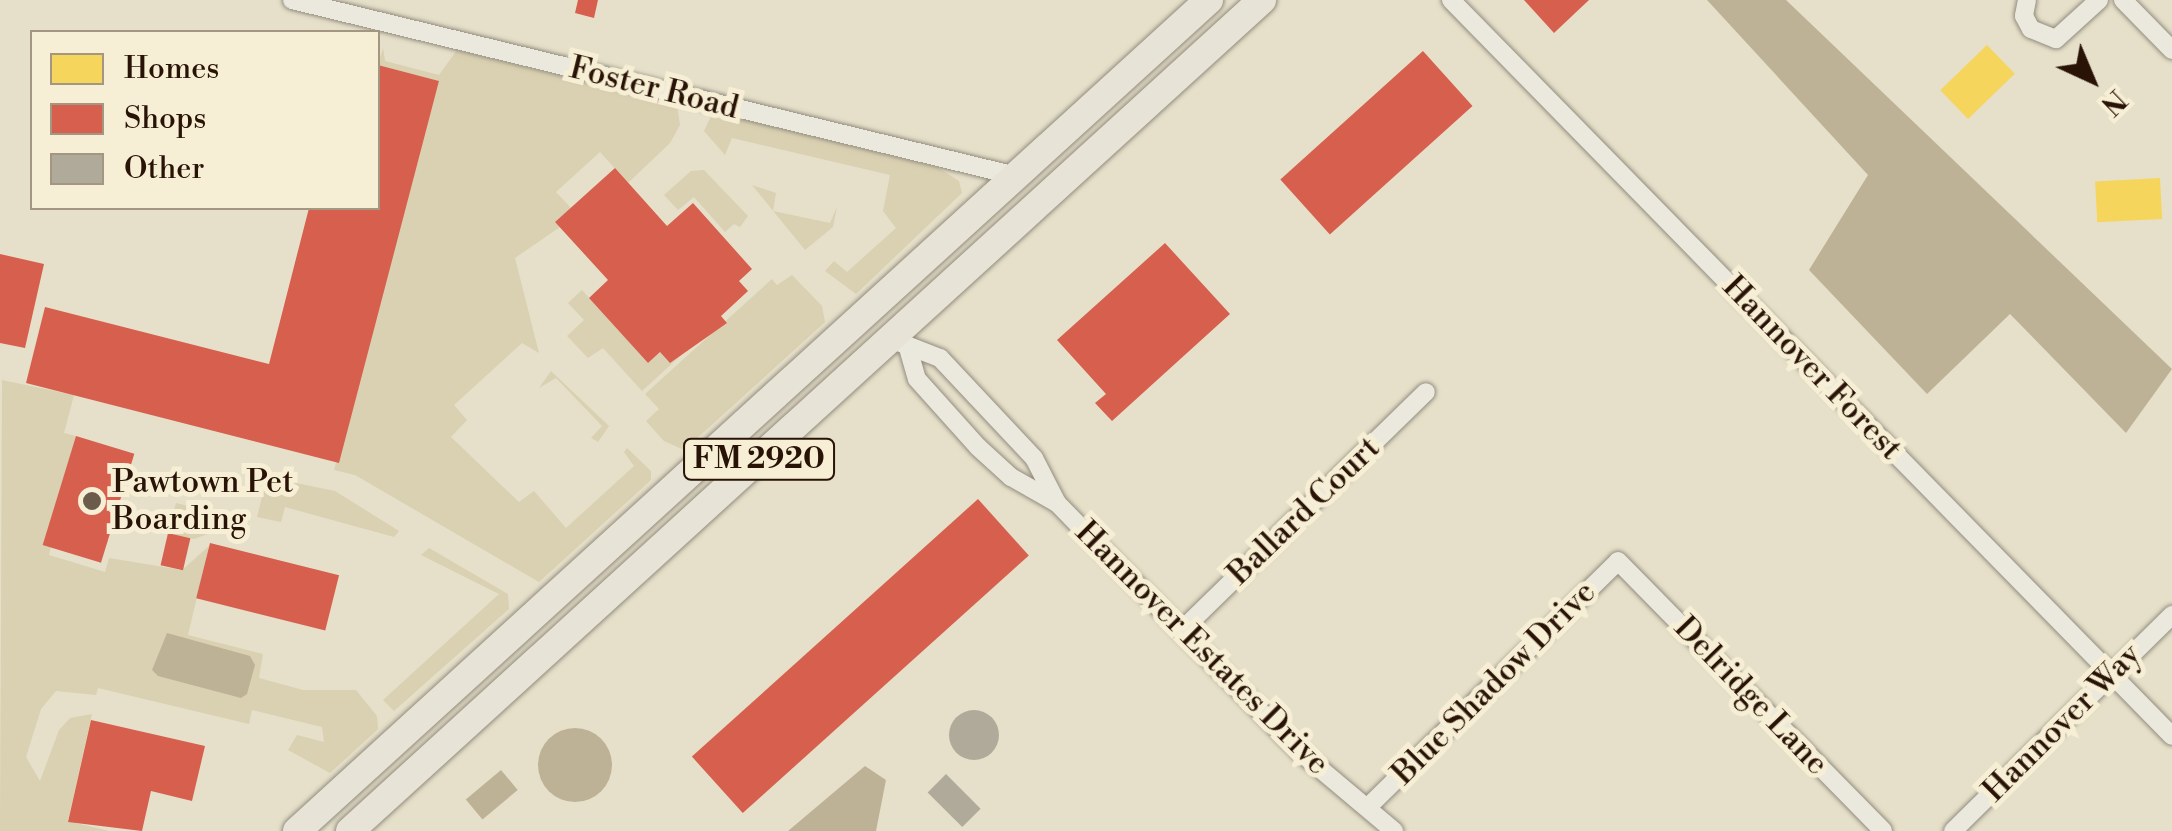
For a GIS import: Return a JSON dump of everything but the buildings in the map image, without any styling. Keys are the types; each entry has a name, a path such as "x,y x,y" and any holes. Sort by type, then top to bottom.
{"main road":[{"name":"FM 2920","path":"300,828 1209,0"},
{"name":"FM 2920","path":"350,831 901,343 1262,0"}],"street":[{"name":"Foster Road","path":"292,0 1016,176"},
{"name":"Hannover Forest","path":"1452,0 2172,736"},
{"path":"2026,0 2024,16 2031,29 2056,39 2099,0"},
{"path":"2123,0 2172,50"},
{"name":"Hannover Estates Drive","path":"901,343 917,380 978,446 1011,478 1057,503 1300,752 1369,806 1394,831"},
{"name":"Hannover Estates Drive","path":"901,343 940,358 1034,458 1057,503"},
{"name":"Ballard Court","path":"1181,630 1426,392"},
{"name":"Blue Shadow Drive","path":"1369,806 1618,561"},
{"name":"Delridge Lane","path":"1618,561 1883,831"},
{"name":"Hannover Way","path":"1953,831 2172,615"}],"shaded area":[{"path":"1707,0 1786,0 2172,369 2126,433 2010,314 1927,394 1809,270 1868,175"},
{"path":"383,48 385,61 439,75 457,50 677,105 680,125 670,143 628,183 600,152 556,192 571,208 555,222 560,227 515,258 539,353 522,343 454,405 467,420 451,437 519,502 534,491 566,528 634,466 624,452 627,448 651,471 651,480 539,582 355,475 334,470 439,81 380,66"},
{"path":"713,112 937,167 959,181 962,193 856,294 825,271 834,261 847,272 896,228 883,211 890,175 732,138 725,155 704,131"},
{"path":"704,170 748,216 740,227 734,224 725,232 694,197 678,210 664,195 691,171"},
{"path":"752,185 776,193 773,211"},
{"path":"837,207 833,227 805,250 773,211 830,223"},
{"path":"792,275 822,306 825,322 684,450 664,441 646,421 659,409 645,394 772,279 777,285"},
{"path":"582,290 648,363 660,352 670,362 699,339 642,391 603,348 588,358 567,336 584,320 568,303"},
{"path":"551,371 609,426 598,442 591,438 602,426 556,378 539,388"},
{"path":"2,380 74,395 64,433 76,436 49,555 105,572 109,558 182,570 209,546 188,635 263,654 259,678 303,690 356,690 377,716 378,729 330,773 288,750 297,735 324,742 322,727 252,710 249,724 98,688 96,695 56,691 41,709 26,757 40,781 59,730 70,718 92,714 68,821 109,831 0,831"},
{"path":"267,477 335,491 399,531 394,537 285,507 281,522 257,517"},
{"path":"176,503 221,514 218,530 194,539 168,533"},
{"path":"429,548 508,594 509,609 394,711 383,700 499,594 421,555"},
{"path":"167,633 250,656 255,665 247,694 241,698 158,676 152,670"},
{"path":"575,728 601,739 612,765 601,791 575,802 549,791 538,765 549,739"},
{"path":"865,766 886,780 876,831 788,831"},
{"path":"501,770 518,790 482,819 466,800"}],"place":[{"name":"Pawtown Pet Boarding","path":"92,501"}]}
